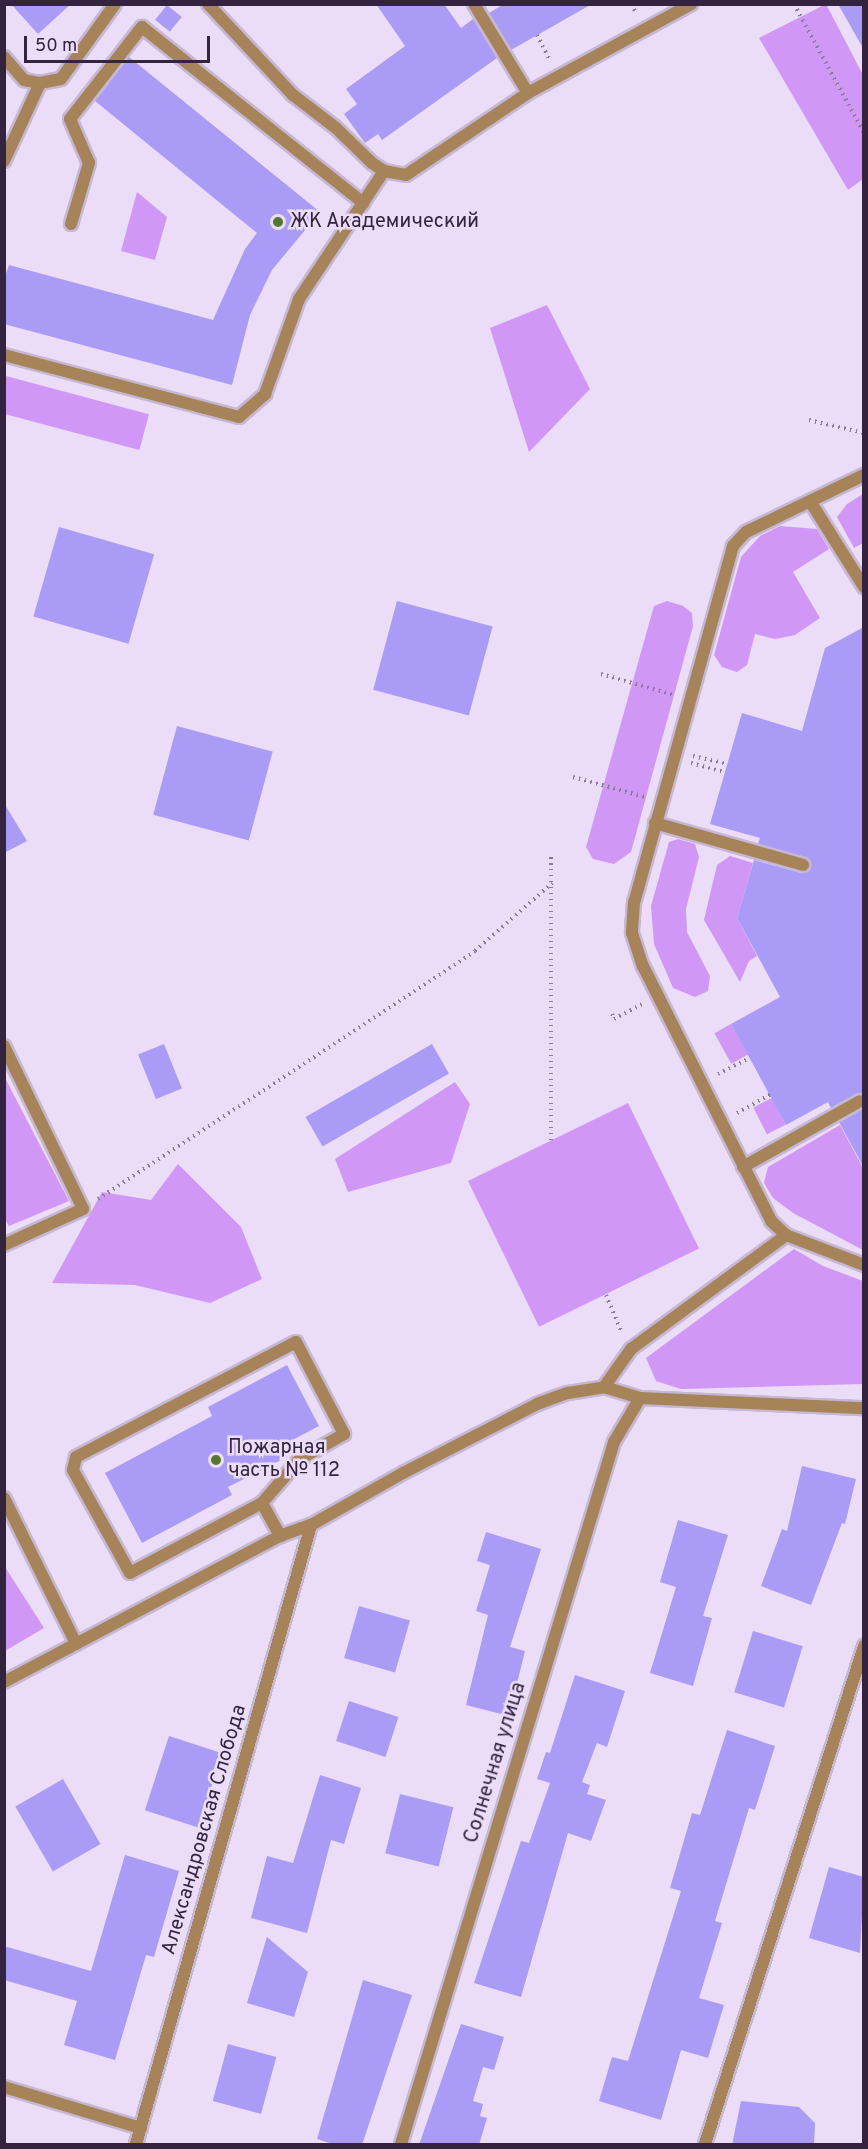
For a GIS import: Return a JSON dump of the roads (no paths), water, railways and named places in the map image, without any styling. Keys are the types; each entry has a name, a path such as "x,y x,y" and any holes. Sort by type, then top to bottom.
{"street":[{"path":"4,57 24,80 40,83 61,79 115,4"},
{"path":"208,4 293,95 384,171 406,175 528,93 691,4"},
{"path":"474,4 528,93"},
{"path":"71,224 89,163 70,118 142,27 363,203"},
{"path":"4,161 40,83"},
{"path":"4,355 239,417 265,394 299,299 384,171"},
{"path":"864,475 747,532 733,546 634,902 632,933 658,996 771,1221 786,1235 864,1265"},
{"path":"810,501 864,587"},
{"path":"655,823 803,865"},
{"path":"4,1046 83,1209 4,1245"},
{"path":"743,1167 860,1101"},
{"path":"604,1387 632,1349 786,1235"},
{"path":"296,1342 344,1434 300,1459 262,1503 130,1573 72,1463 76,1457 296,1342"},
{"path":"4,1682 280,1536 311,1525 537,1404 568,1393 604,1387 640,1398 864,1408"},
{"name":"Солнечная улица","path":"401,2145 614,1442 640,1398"},
{"path":"4,1498 76,1644"},
{"path":"262,1503 280,1536"},
{"name":"Александровская Слобода","path":"136,2145 311,1525"},
{"path":"705,2145 864,1646"},
{"path":"4,2087 141,2128"}],"place":[{"name":"ЖК Академический","path":"278,222"},
{"name":"Пожарная часть № 112","path":"216,1460"}]}
